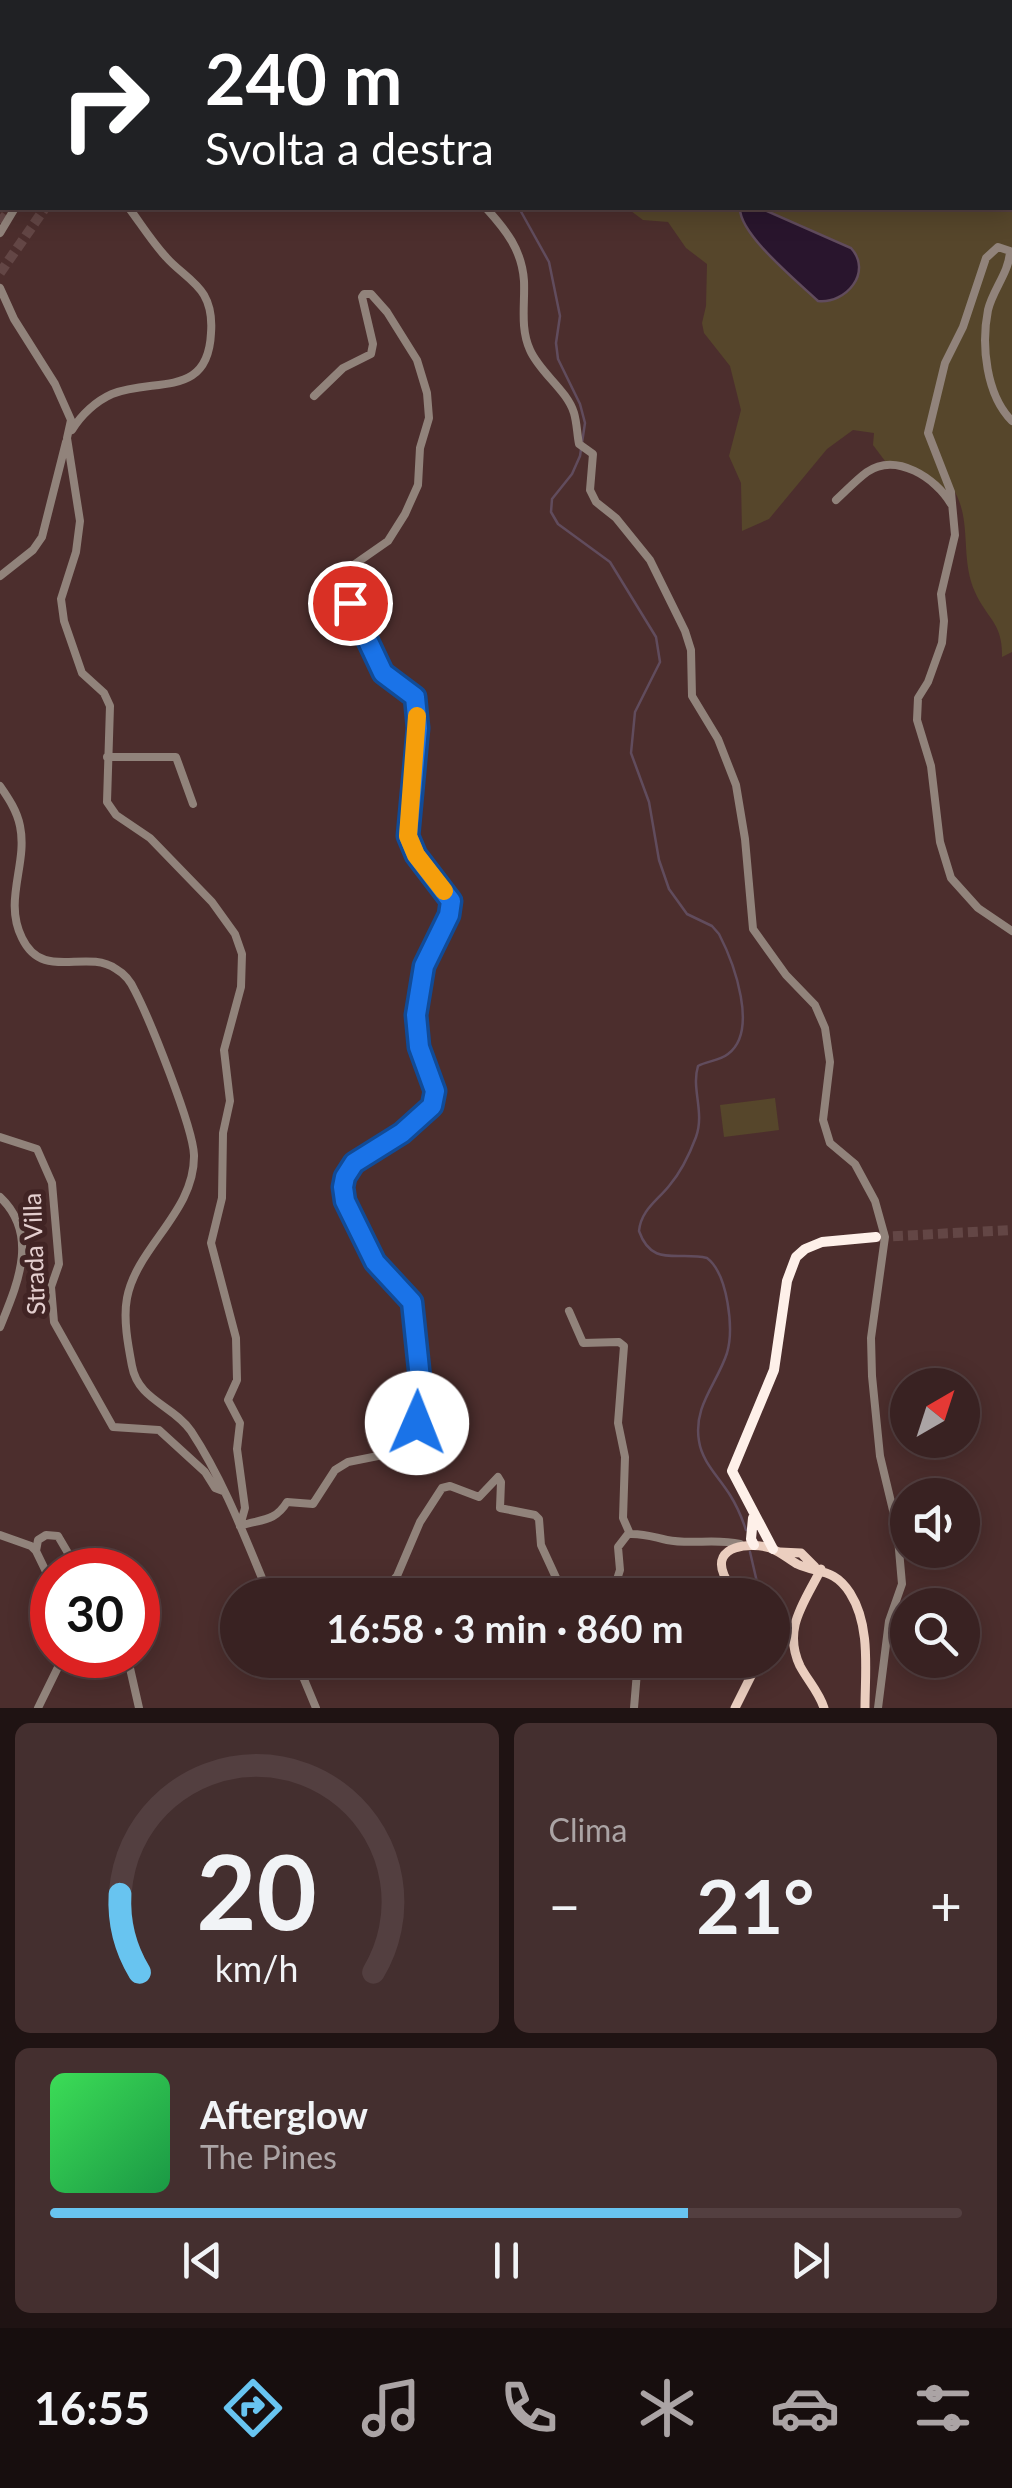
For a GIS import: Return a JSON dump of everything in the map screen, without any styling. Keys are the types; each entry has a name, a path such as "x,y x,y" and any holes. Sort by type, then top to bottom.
{"highway":[{"path":"784,1553 752,1542 751,1508 733,1476 732,1466 774,1370 790,1268 805,1249 822,1242 876,1237"}],"main road":[{"path":"726,1578 722,1565 726,1554 752,1542"},
{"path":"784,1553 836,1577 849,1590 859,1613 866,1652 865,1708"},
{"path":"813,1565 792,1635 798,1661 824,1708"},
{"path":"735,1708 750,1678"}],"street":[{"path":"0,233 14,210"},
{"path":"130,210 167,258 202,290 212,319 209,355 192,377 112,394 74,425 68,438 80,522 76,552 61,599 64,621 82,673 104,693 110,706 105,794 116,815 150,838 212,902 234,934 242,954 241,988 224,1050 230,1100 223,1133 222,1198 211,1243 236,1338 237,1380 228,1400 240,1423 237,1450 245,1499 240,1526"},
{"path":"488,210 511,237 520,256 524,280 522,320 528,347 542,373 574,410 579,444 591,450 590,490 596,502 616,518 650,560 685,631 691,650 692,696 718,739 736,785 753,929 786,975 815,1005 825,1028 830,1062 823,1120 830,1142 855,1164 876,1201 885,1237 871,1338 872,1376 880,1456 897,1528 902,1584 889,1622 878,1708"},
{"path":"1012,421 1001,410 991,385 987,357 988,309 1009,264 1010,251 998,247 986,258 964,326 945,363 928,433 951,492 954,536 941,594 942,643 918,698 917,720 931,766 940,842 950,878 978,908 1012,931"},
{"path":"0,288 71,420 42,537 33,550 0,576"},
{"path":"240,1526 271,1519 287,1502 313,1504 335,1470 348,1462 393,1450 417,1423 422,1398 412,1302 375,1262 345,1201 343,1187 354,1163 402,1133 432,1106 435,1091 419,1047 416,1015 424,966 451,908 451,901 416,855 408,836 418,728 415,697 383,673 350,603 354,564 388,541 418,486 420,448 428,418 427,393 416,360 387,312 371,294 362,297 374,344 371,354 344,368 314,396"},
{"path":"836,500 870,469 893,465 933,482 952,508"},
{"path":"107,757 176,758 193,804"},
{"path":"0,786 16,810 21,828 14,896 23,942 43,959 58,964 101,962 114,966 127,978 141,1004 192,1141 193,1168 188,1185 164,1232 134,1276 127,1297 132,1366 139,1386 179,1417 190,1431 223,1491 262,1578"},
{"name":"Strada Villa","path":"0,1137 36,1149 52,1183 59,1264 51,1287 54,1322 83,1370 104,1416 113,1427 159,1430 205,1472 215,1488 223,1491"},
{"path":"0,1198 15,1215 24,1257 0,1327"},
{"path":"569,1312 583,1344 619,1342 624,1346 618,1422 625,1457 622,1518 630,1534"},
{"path":"395,1578 420,1522 444,1486 478,1497 498,1477 500,1508 539,1519 541,1545 556,1578"},
{"path":"618,1578 617,1552 621,1541 630,1534 652,1534 666,1540 752,1542"},
{"path":"0,1535 31,1548"},
{"path":"37,1548 38,1540 46,1535 58,1536 65,1548"},
{"path":"0,1546 18,1541"},
{"path":"38,1708 53,1678"},
{"path":"132,1678 138,1708"},
{"path":"304,1678 316,1708"},
{"path":"634,1708 636,1678"}],"shaded area":[{"path":"630,210 1012,210 1012,652 1002,657 997,629 971,580 963,516 955,492 945,492 918,471 885,461 873,445 874,433 853,430 827,449 769,519 742,531 741,483 729,456 741,410 730,366 704,333 707,264 686,248 668,222 643,220"},
{"path":"740,210 765,210 851,248 857,257 858,276 847,292 818,301 759,244"},
{"path":"775,1098 779,1130 724,1137 720,1105"}],"waterway":[{"path":"520,210 549,262 560,316 558,359 585,423 580,456 572,474 552,499 551,512 558,524 610,562 656,637 660,662 635,712 631,753 649,802 659,860 669,889 687,914 712,926 719,934 741,996 742,1030 737,1043 728,1054 698,1066 699,1119 688,1156 669,1186 646,1211 639,1231 651,1250 667,1256 707,1258 720,1276 728,1302 729,1343 699,1417 699,1441 746,1530"},
{"path":"750,1552 756,1578"}],"tunnel":[{"path":"0,223 10,210"},
{"path":"0,273 44,210"},
{"path":"878,1237 1012,1230"}],"slow traffic":[{"path":"417,716 408,836 416,855 444,891"}],"route":[{"path":"350,603 383,673 415,697 418,728 408,836 416,855 451,901 449,915 424,966 416,1015 419,1047 435,1099 427,1113 402,1133 354,1163 343,1187 345,1201 375,1262 412,1302 422,1398 417,1423"}]}
